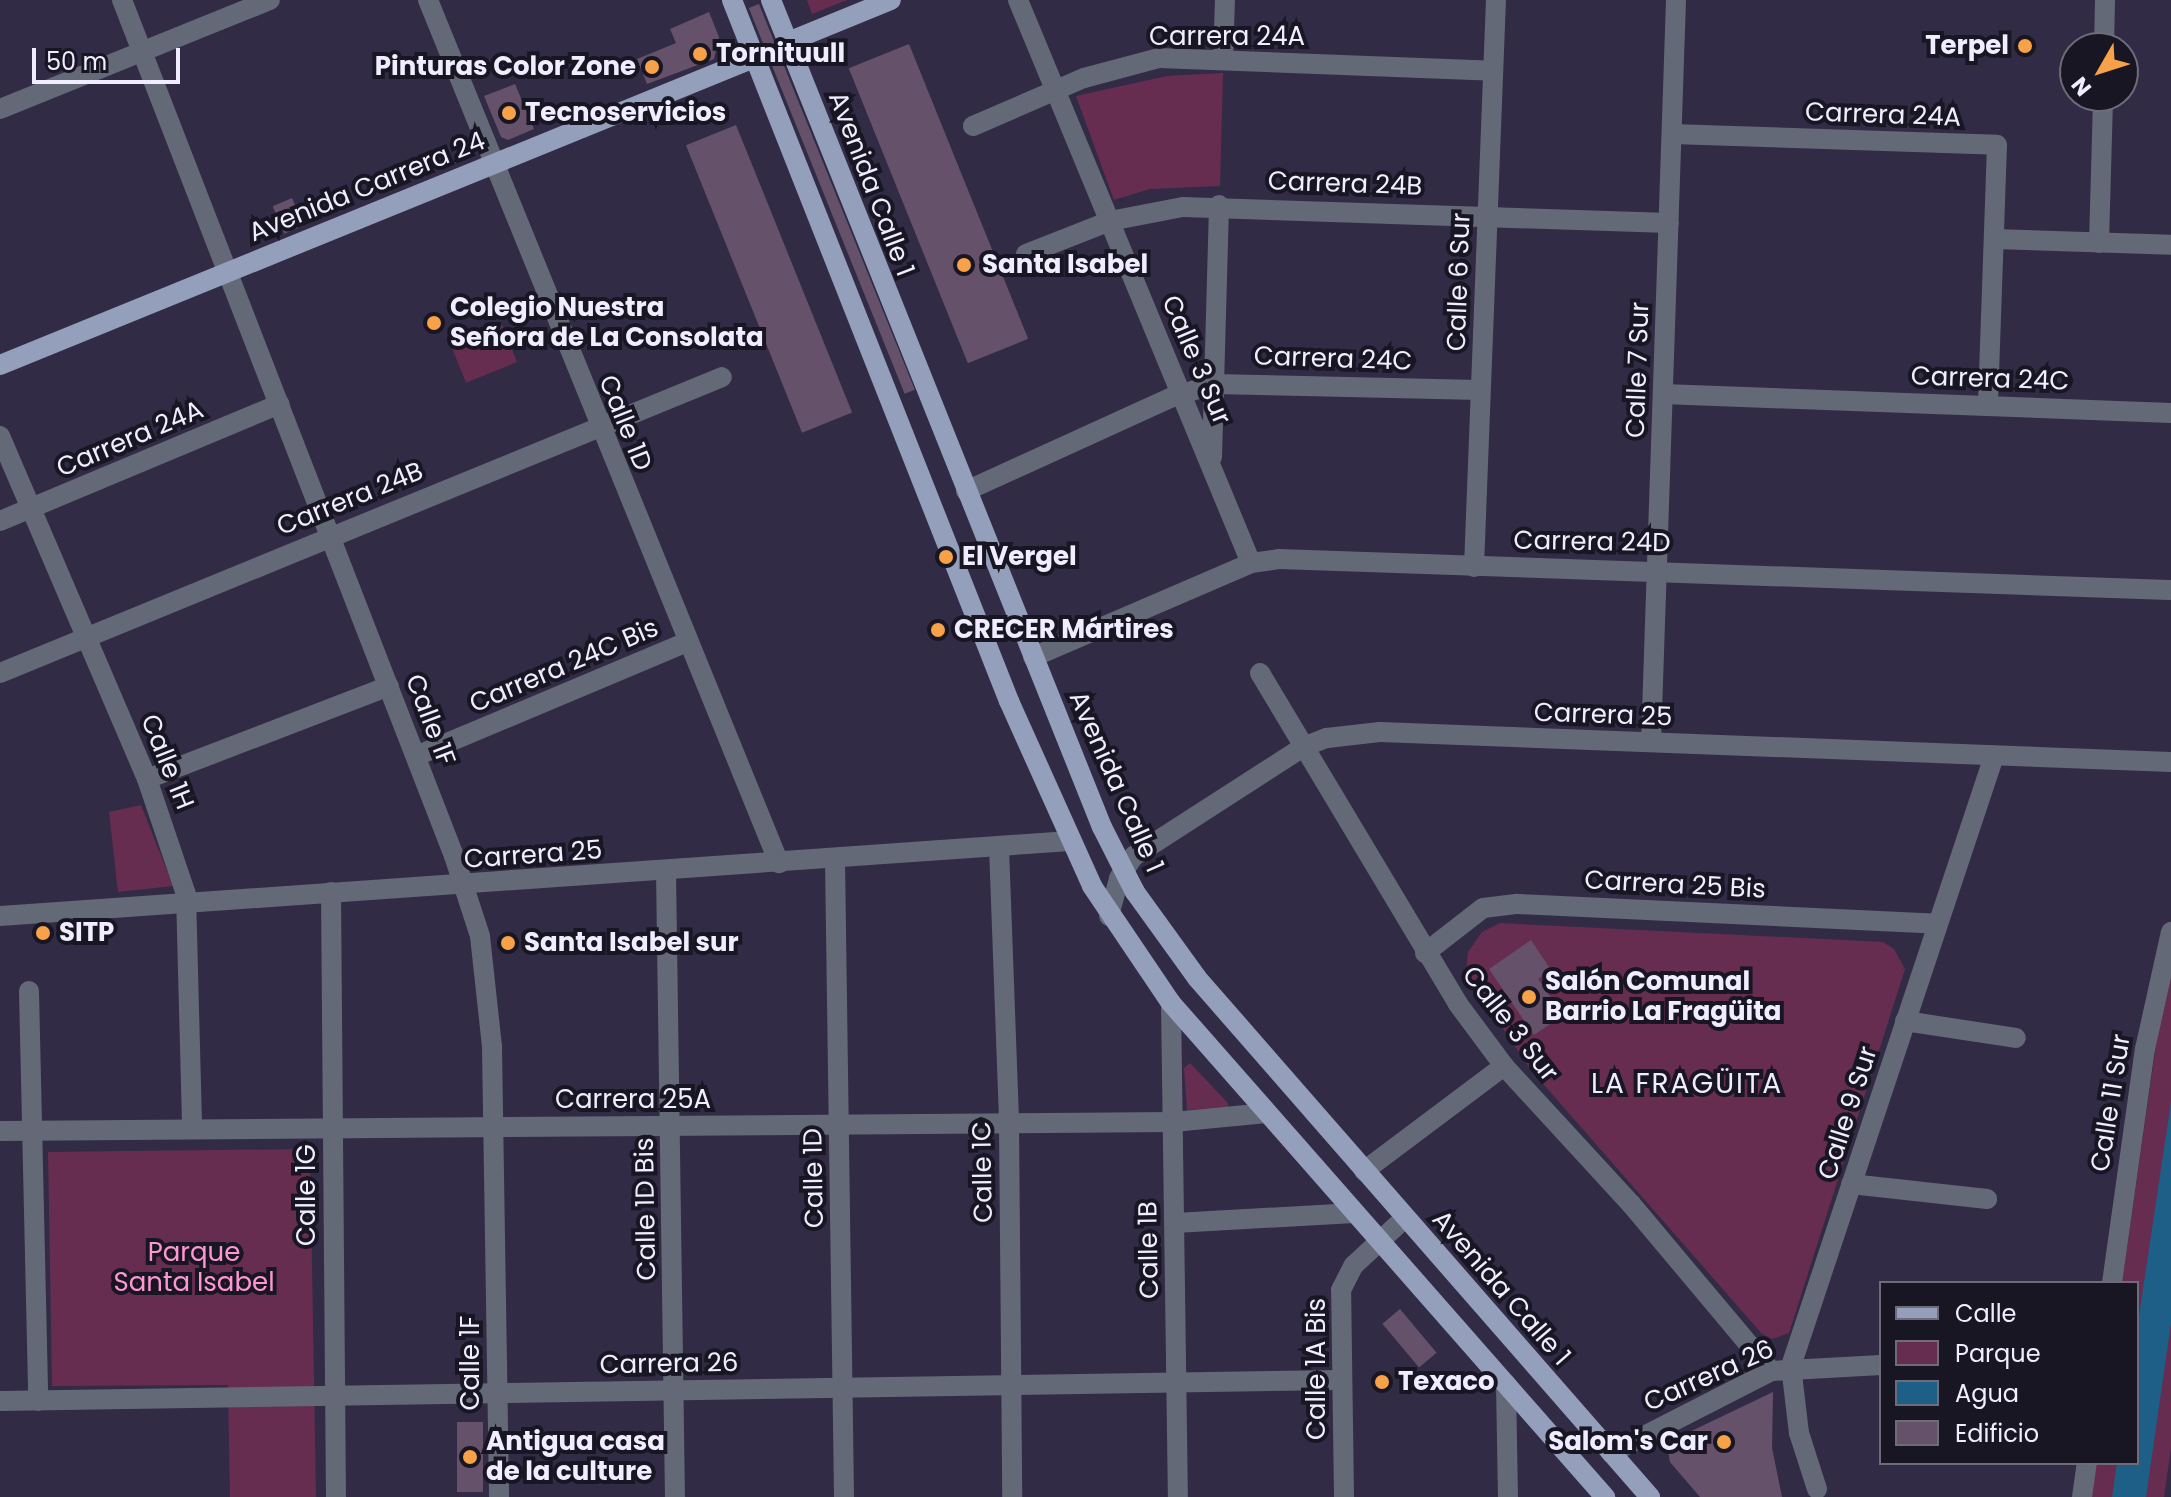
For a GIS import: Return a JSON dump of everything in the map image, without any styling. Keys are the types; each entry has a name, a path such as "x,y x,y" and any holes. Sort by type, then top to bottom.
{"main road":[{"path":"732,0 1069,841 1109,916 1171,1003 1605,1497"},
{"name":"Avenida Calle 1","path":"771,0 1033,657 1123,870 1173,950 1650,1497"},
{"path":"788,42 891,0"},
{"name":"Avenida Carrera 24","path":"0,365 754,58"}],"street":[{"name":"Calle 1F","path":"122,0 465,886 488,977 499,1497"},
{"path":"0,109 270,0"},
{"name":"Calle 1D","path":"428,0 598,427 779,863"},
{"name":"Calle 3 Sur","path":"1018,0 1251,563"},
{"path":"1223,59 1225,0"},
{"name":"Calle 6 Sur","path":"1474,567 1496,0"},
{"name":"Calle 7 Sur","path":"1651,742 1676,0"},
{"path":"2104,32 2105,0"},
{"name":"Carrera 24A","path":"973,126 1122,66 1159,58 1493,71"},
{"path":"2099,243 2103,112"},
{"name":"Carrera 24A","path":"1672,134 1997,145 1994,239"},
{"path":"1212,466 1219,205"},
{"name":"Carrera 24B","path":"1026,254 1110,221 1146,212 1219,205 1669,223"},
{"path":"1988,405 1994,239 2171,245"},
{"name":"Carrera 24B","path":"0,673 330,534 722,377"},
{"name":"Carrera 24C","path":"966,491 1182,394 1214,384 1480,390"},
{"name":"Carrera 24C","path":"1663,394 2171,413"},
{"name":"Carrera 24A","path":"0,521 280,404"},
{"name":"Calle 1H","path":"0,436 147,779 188,903 192,1129"},
{"name":"Carrera 24D","path":"1033,657 1251,563 1279,559 1474,567 1657,569 2169,590"},
{"name":"Carrera 24C Bis","path":"416,756 687,642"},
{"name":"Calle 3 Sur","path":"1260,673 1425,953 1504,1066 1781,1368"},
{"path":"147,779 389,686"},
{"name":"Carrera 25","path":"1123,870 1134,856 1303,747 1327,738 1380,732 2171,762"},
{"name":"Calle 9 Sur","path":"1817,1489 1781,1368 1851,1184 1994,756"},
{"name":"Carrera 25","path":"0,916 331,892 465,886 1069,841"},
{"name":"Calle 1C","path":"999,847 1009,1124 1012,1497"},
{"name":"Calle 1D","path":"835,859 844,1497"},
{"path":"1109,916 1123,870"},
{"name":"Calle 1D Bis","path":"666,871 675,1497"},
{"name":"Calle 1G","path":"331,892 336,1497"},
{"name":"Carrera 25 Bis","path":"1425,953 1483,908 1507,905 1938,924"},
{"name":"Calle 11 Sur","path":"2112,1281 2145,1049 2171,932"},
{"path":"29,991 38,1401"},
{"name":"Calle 1B","path":"1171,1003 1178,1497"},
{"path":"1905,1021 2016,1038"},
{"path":"1364,1171 1504,1066"},
{"name":"Carrera 25A","path":"0,1131 1173,1122 1267,1113"},
{"path":"1851,1184 1987,1199"},
{"path":"1175,1223 1355,1213"},
{"name":"Calle 1A Bis","path":"1344,1497 1341,1290 1354,1265 1405,1218"},
{"name":"Carrera 26","path":"1611,1453 1781,1368 1879,1365"},
{"name":"Carrera 26","path":"0,1401 1340,1380"},
{"path":"1506,1384 1508,1497"},
{"path":"2082,1497 2087,1465"}],"green space":[{"path":"807,0 847,0 812,14"},
{"path":"1223,73 1220,186 1150,189 1114,200 1076,96 1167,76"},
{"path":"502,325 517,362 466,383 451,346"},
{"path":"141,805 173,886 118,892 109,812"},
{"path":"1500,923 1883,942 1894,949 1905,969 1789,1333 1772,1339 1762,1334 1531,1070 1466,974 1468,952 1482,932"},
{"path":"2171,979 2171,1448 2164,1497 2091,1497 2096,1465 2139,1465 2139,1281 2122,1281 2157,1039"},
{"path":"1190,1063 1228,1103 1228,1107 1187,1110 1184,1068"},
{"name":"Parque Santa Isabel","path":"310,1149 316,1497 230,1497 228,1385 52,1386 48,1152"}],"water":[{"path":"2171,1102 2171,1323 2146,1497 2112,1497 2117,1465 2139,1465 2139,1316"}],"building":[{"path":"759,4 915,390 905,394 749,8"},
{"path":"709,12 719,37 714,59 647,84 637,59 676,43 670,29"},
{"name":"Santa Isabel","path":"909,44 1028,339 968,363 849,68"},
{"name":"Tecnoservicios","path":"515,84 534,129 508,140 501,137 484,96"},
{"path":"736,125 852,412 802,433 686,145"},
{"path":"292,198 304,226 284,234 273,206"},
{"name":"Salón Comunal Barrio La Fragüita","path":"1531,940 1551,970 1538,979 1563,1015 1534,1035 1489,969"},
{"path":"1400,1309 1437,1353 1419,1367 1382,1324"},
{"name":"Salom's Car","path":"1773,1392 1772,1448 1782,1497 1700,1497 1670,1462 1668,1451 1681,1436"},
{"name":"Antigua casa de la culture","path":"457,1422 483,1422 483,1492 457,1492"}],"place":[{"name":"Terpel","path":"2025,46"},
{"name":"Tornituull","path":"700,54"},
{"name":"Pinturas Color Zone","path":"652,67"},
{"name":"Tecnoservicios","path":"509,113"},
{"name":"Santa Isabel","path":"964,265"},
{"name":"Colegio Nuestra Señora de La Consolata","path":"434,323"},
{"name":"El Vergel","path":"946,557"},
{"name":"CRECER Mártires","path":"938,630"},
{"name":"SITP","path":"43,933"},
{"name":"Santa Isabel sur","path":"508,943"},
{"name":"Salón Comunal Barrio La Fragüita","path":"1529,997"},
{"name":"Texaco","path":"1382,1382"},
{"name":"Salom's Car","path":"1724,1442"},
{"name":"Antigua casa de la culture","path":"470,1457"}],"district":[{"name":"LA FRAGÜITA","path":"1687,1084"}]}
